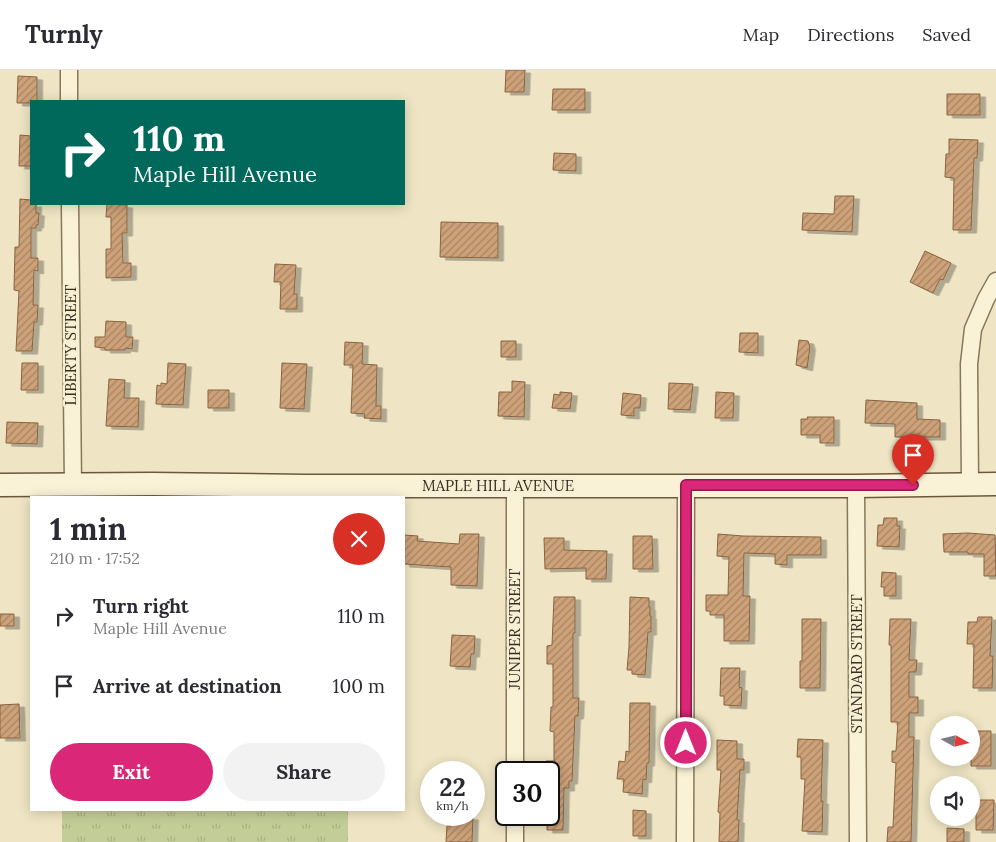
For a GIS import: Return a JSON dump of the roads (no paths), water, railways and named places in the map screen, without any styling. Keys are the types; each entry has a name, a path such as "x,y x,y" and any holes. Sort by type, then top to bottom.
{"street":[{"path":"69,70 69,100"},
{"name":"LIBERTY STREET","path":"70,205 73,485"},
{"path":"970,484 969,364 973,329 996,281"},
{"name":"MAPLE HILL AVENUE","path":"0,485 856,486 996,484"},
{"path":"685,842 686,485"},
{"name":"JUNIPER STREET","path":"515,486 515,761"},
{"name":"STANDARD STREET","path":"856,486 858,842"},
{"path":"515,826 515,842"}]}
